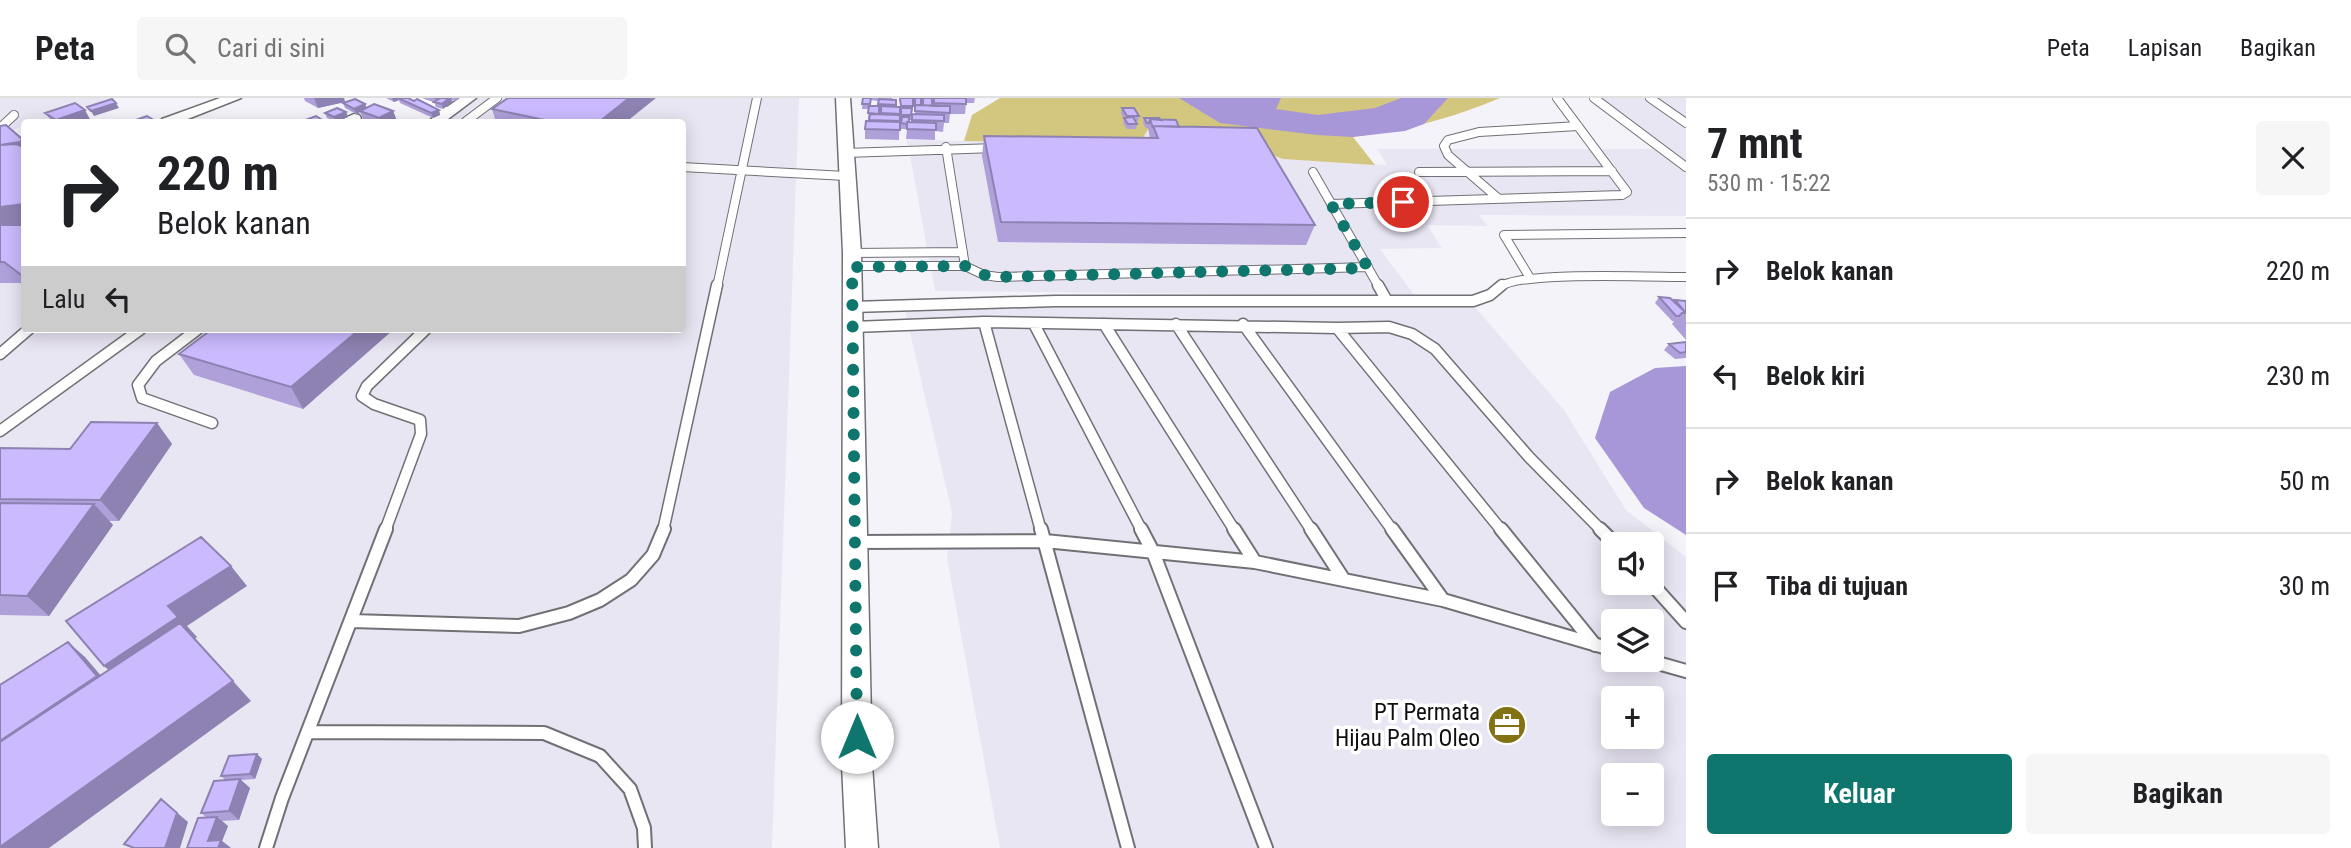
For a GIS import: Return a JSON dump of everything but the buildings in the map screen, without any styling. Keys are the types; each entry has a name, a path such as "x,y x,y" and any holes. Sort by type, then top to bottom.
{"street":[{"path":"175,119 234,98"},
{"path":"409,98 449,112"},
{"path":"439,119 470,98"},
{"path":"843,98 852,260 857,765 862,848"}],"lane":[{"path":"469,119 498,98"},
{"path":"352,621 519,626 569,613 600,600 631,580 653,555 666,524 757,98"},
{"path":"1331,204 1622,195 1627,192 1557,98"},
{"path":"1594,98 1686,167"},
{"path":"1650,98 1686,123"},
{"path":"0,128 14,115"},
{"path":"1499,199 1448,155 1444,146 1448,140 1479,132 1578,126"},
{"path":"845,153 946,147 1010,148"},
{"path":"946,147 965,266"},
{"path":"686,167 846,176"},
{"path":"1419,172 1612,171"},
{"path":"1313,172 1387,301"},
{"path":"1530,278 1504,235 1686,233"},
{"path":"852,260 963,252"},
{"path":"852,260 965,266 984,275 998,277 1368,268"},
{"path":"852,317 1056,301 1473,301 1490,295 1504,283 1530,278 1686,277"},
{"path":"852,317 1034,324 1337,327 1385,325 1421,337 1453,367 1528,457 1603,532"},
{"path":"984,322 1128,848"},
{"path":"1034,324 1153,552 1266,848"},
{"path":"1104,324 1255,562"},
{"path":"1176,324 1344,580"},
{"path":"1242,324 1443,600"},
{"path":"1337,327 1595,645"},
{"path":"0,354 24,333"},
{"path":"0,431 135,333"},
{"path":"193,333 155,361 144,372 138,385 142,398 212,423"},
{"path":"266,848 282,798 352,621 421,434 421,420 374,404 362,396 367,386 422,333"},
{"path":"856,542 1045,541 1255,562 1443,600 1601,647"},
{"path":"1662,595 1686,622"},
{"path":"1664,665 1686,671"},
{"path":"308,732 544,733 600,756 630,789 644,828 645,848"}],"shaded area":[{"path":"0,98 113,98 45,119 21,119 21,127 13,130 21,137 21,333 686,333 686,119 447,119 478,98 799,98 772,848 0,848"},
{"path":"1000,98 1500,98 1428,123 1353,137 1375,165 1283,159 1208,132 1149,128 1139,144 964,141 972,115"},
{"path":"1179,98 1281,98 1276,109 1318,115 1375,108 1401,98 1448,98 1424,124 1405,131 1352,137 1220,123"},
{"path":"1592,98 1686,98 1686,216 1479,215 1488,226 1427,225 1442,248 1380,249 1415,296 935,291 907,140 1138,144 1149,128 1208,132 1283,159 1387,165 1377,149 1653,149"},
{"path":"904,307 1475,307 1564,410 1626,510 1654,532 1601,532 1601,595 1664,595 1664,540 1686,557 1686,848 1000,848 947,558 952,513"},
{"path":"1686,366 1686,535 1644,508 1595,438 1610,392 1655,368"}],"place":[{"name":"PT Permata Hijau Palm Oleo","path":"1507,725"}],"route":[{"path":"857,737 852,267 965,266 984,275 998,277 1368,268 1331,204 1403,202"}]}
